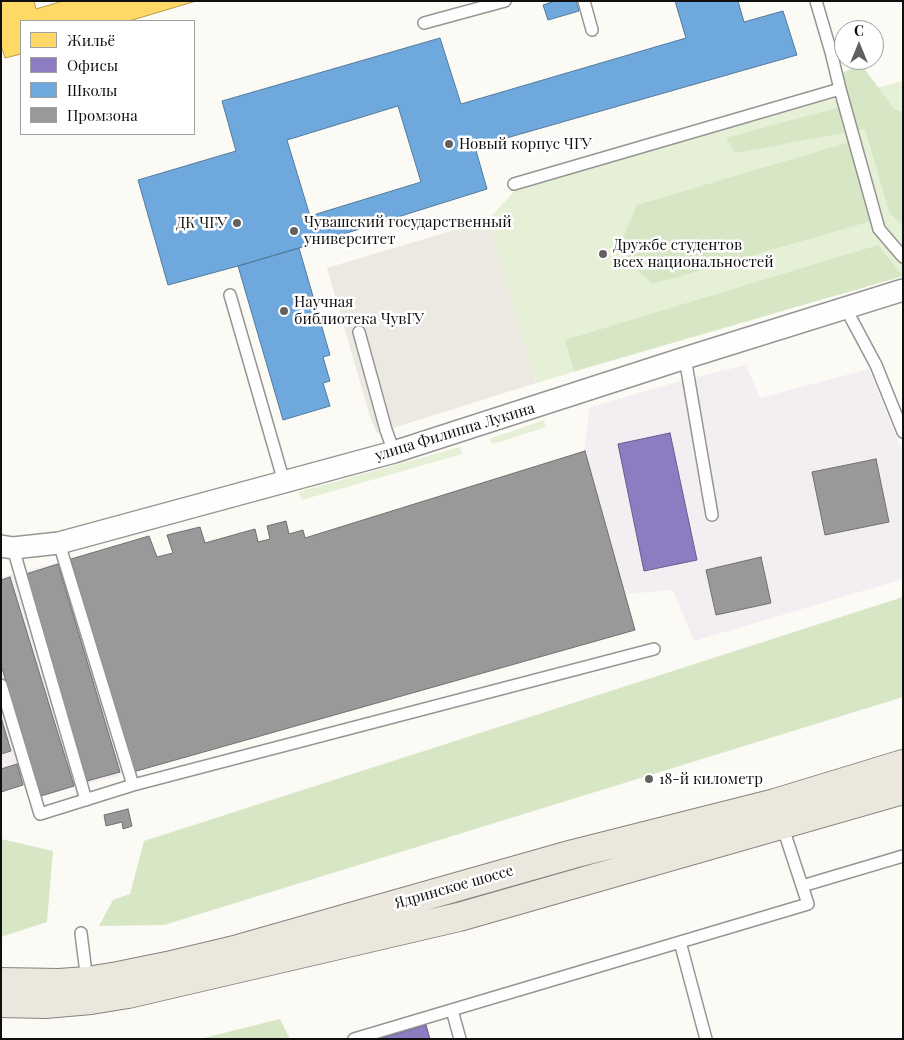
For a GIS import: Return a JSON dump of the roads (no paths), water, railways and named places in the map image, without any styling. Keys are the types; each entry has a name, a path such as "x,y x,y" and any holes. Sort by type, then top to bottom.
{"main road":[{"name":"Ядринское шоссе","path":"1,1003 45,1004 91,1000 128,994 459,917 778,814 903,764"},
{"name":"Ядринское шоссе","path":"1,982 58,983 87,981 167,966 238,949 573,854 903,790"}],"street":[{"name":"улица Филиппа Лукина","path":"7,547 59,543 394,452 903,290"}],"lane":[{"path":"424,23 505,1"},
{"path":"584,1 592,30"},
{"path":"816,1 879,229 903,257"},
{"path":"514,184 840,89"},
{"path":"230,295 284,482"},
{"path":"845,308 876,365 903,432"},
{"path":"358,332 394,452"},
{"path":"685,358 712,515"},
{"path":"59,543 133,785"},
{"path":"7,547 86,800"},
{"path":"1,686 40,814 133,785 654,649"},
{"path":"354,1039 808,904 778,814"},
{"path":"802,886 903,856"},
{"path":"81,933 87,981"},
{"path":"680,942 706,1039"},
{"path":"452,1010 460,1039"}],"place":[{"name":"Новый корпус ЧГУ","path":"449,144"},
{"name":"ДК ЧГУ","path":"237,223"},
{"name":"Чувашский государственный университет","path":"294,231"},
{"name":"Дружбе студентов всех национальностей","path":"603,254"},
{"name":"Научная библиотека ЧувГУ","path":"284,311"},
{"name":"18-й километр","path":"649,779"}]}
